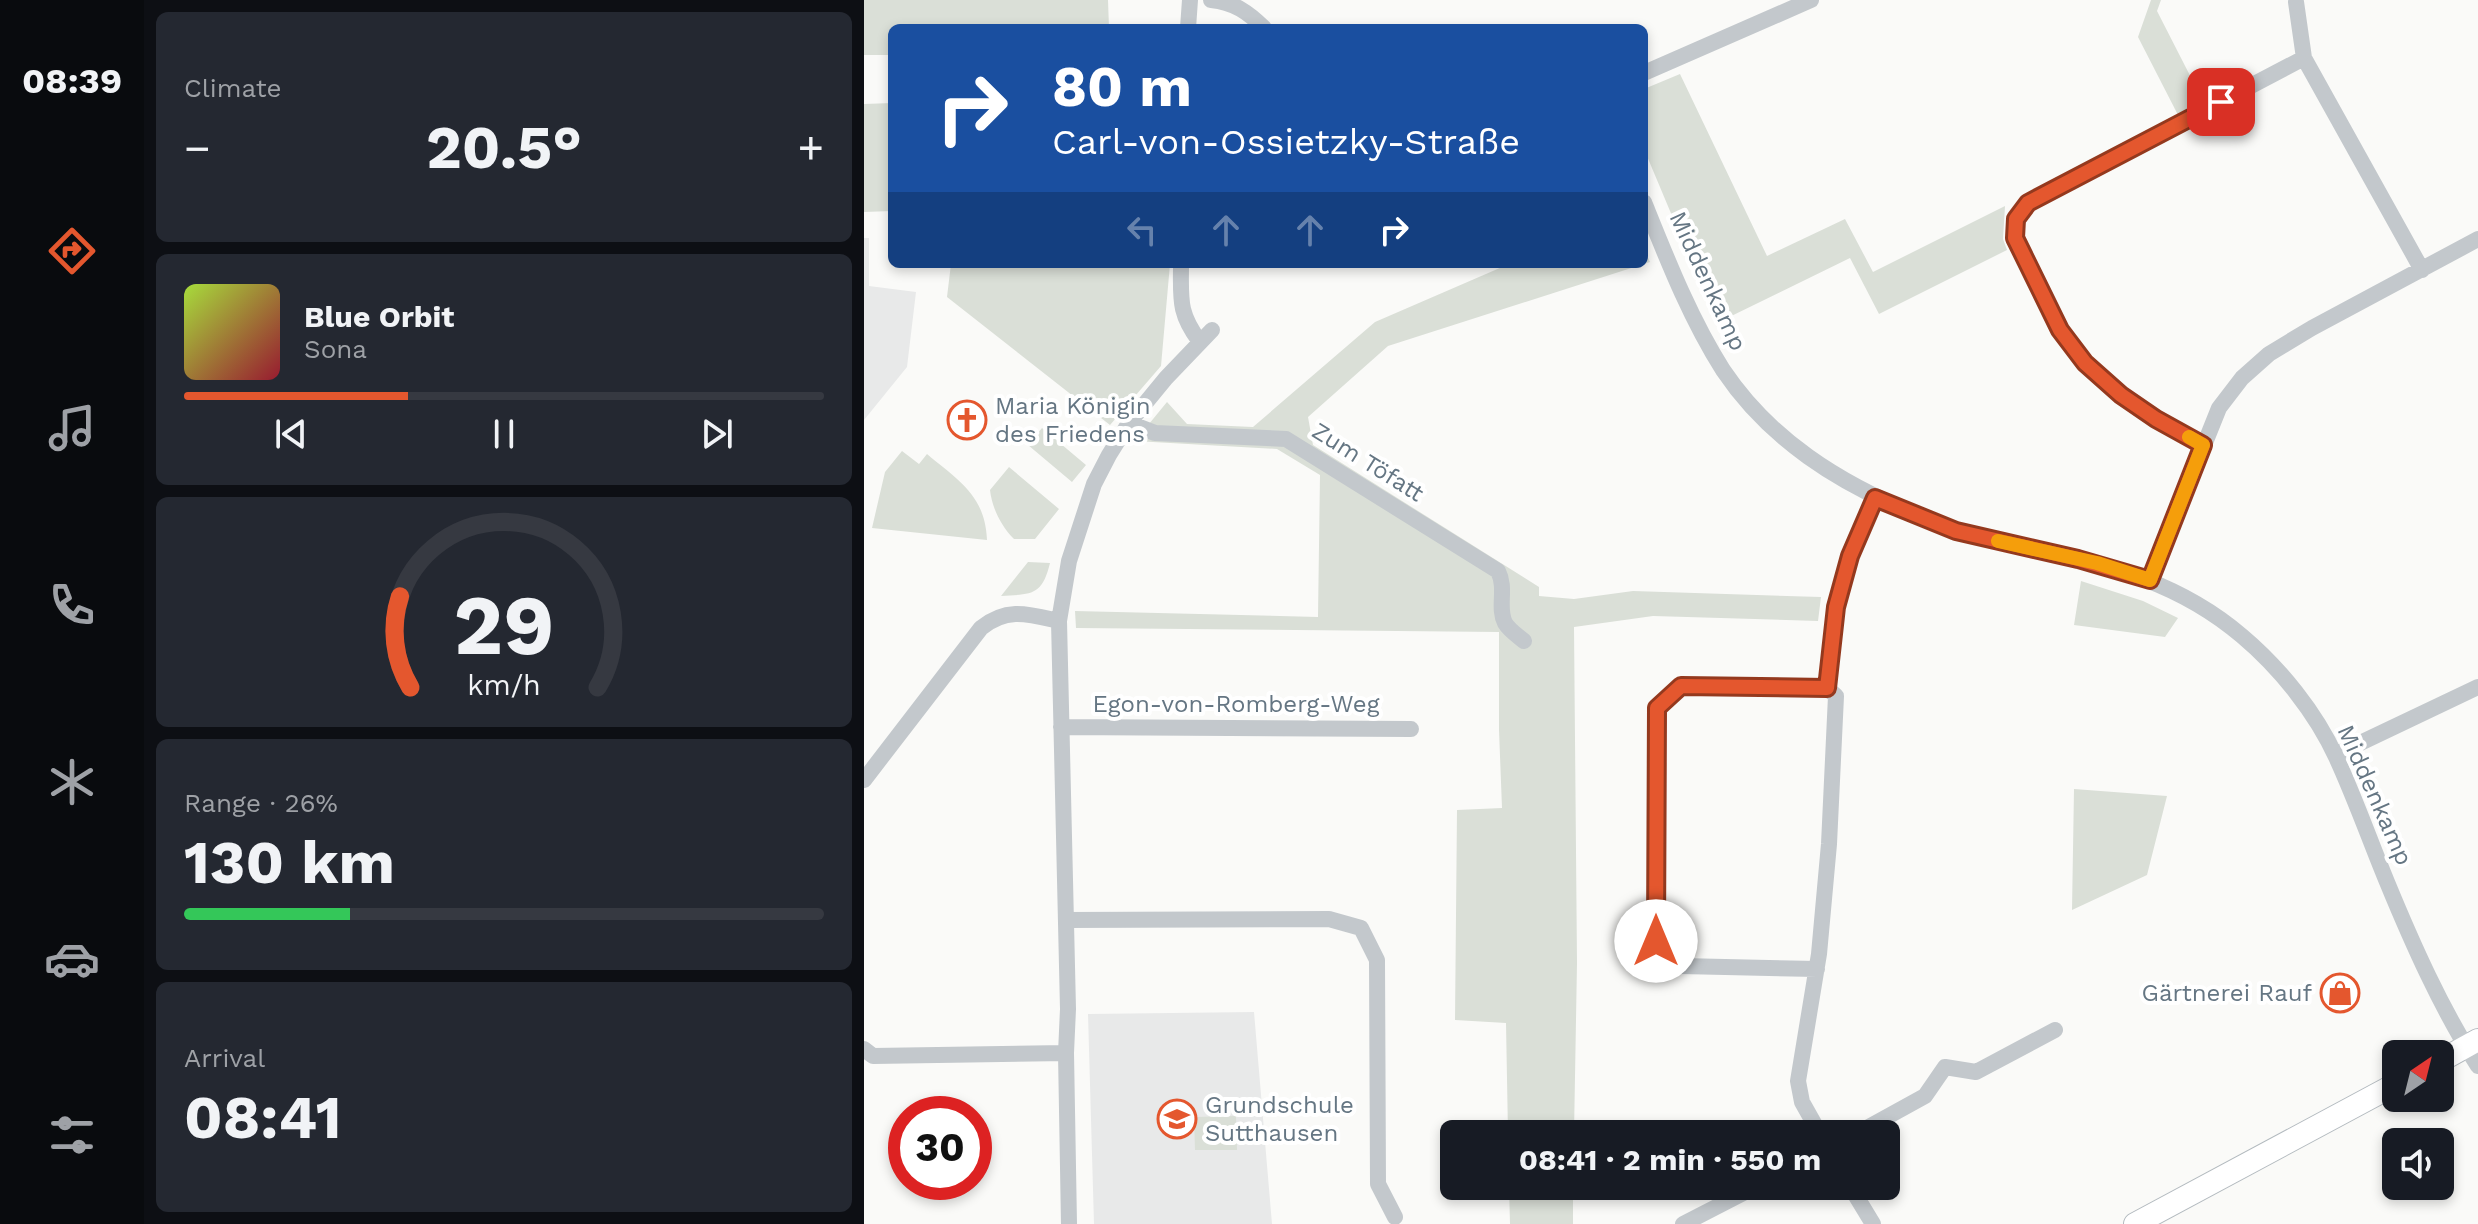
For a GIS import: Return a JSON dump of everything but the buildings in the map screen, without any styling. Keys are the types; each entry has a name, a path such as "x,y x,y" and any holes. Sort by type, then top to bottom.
{"street":[{"path":"1188,24 1190,0"},
{"path":"1211,0 1246,11 1260,24"},
{"path":"1648,71 1810,0"},
{"path":"2296,2 2304,58 2422,270"},
{"path":"2203,445 2121,395 2085,363 2060,330 2015,238 2016,219 2028,203 2304,58"},
{"name":"Middenkamp","path":"1648,212 1669,264 1724,370 1758,414 1798,450 1843,482 1956,531 2078,559 2150,580 2195,603 2242,635 2307,709 2335,755 2414,944 2472,1043 2478,1066"},
{"path":"2150,580 2219,408 2242,378 2269,354 2312,328 2478,239"},
{"path":"864,780 981,628 994,618 1009,614 1029,614 1059,621 1069,561 1094,484 1129,423 1206,336 1188,326 1180,305 1181,268"},
{"name":"Zum Töfatt","path":"1129,423 1155,433 1286,439 1498,571 1503,582 1503,617 1507,626 1524,641"},
{"path":"1827,688 1836,607 1850,556 1875,498"},
{"name":"Egon-von-Romberg-Weg","path":"1059,621 1068,1009 1069,1224"},
{"path":"1812,1120 1802,1102 1798,1081 1817,969 1829,844 1836,696 1827,688 1681,686 1657,708 1656,941 1666,956 1681,966 1817,969"},
{"path":"2335,755 2478,687"},
{"name":"Egon-von-Romberg-Weg","path":"1061,727 1411,729"},
{"path":"1066,920 1329,919 1361,928 1377,960 1378,1184 1395,1217"},
{"path":"1881,1120 1925,1096 1945,1067 1976,1072 2055,1030"},
{"path":"2454,1053 2472,1043"},
{"path":"864,1049 873,1056 1066,1053"},
{"path":"2135,1224 2382,1092"},
{"path":"1683,1224 1730,1200"},
{"path":"1858,1200 1873,1224"}],"shaded area":[{"path":"864,0 1108,0 1109,24 888,24 888,55 864,55"},
{"path":"2151,0 2161,0 2157,11 2204,103 2178,115 2138,37"},
{"path":"1680,74 1767,256 1845,219 1873,272 2005,206 2003,239 2007,250 1879,314 1850,258 1717,323 1648,159 1648,87"},
{"path":"888,103 888,211 864,212 864,104"},
{"path":"864,238 869,238 869,286 916,292 907,367 864,420"},
{"path":"951,268 1170,268 1161,366 1110,425 947,297"},
{"path":"1500,268 1632,268 1388,346 1308,417 1313,445 1539,587 1539,596 1574,599 1633,591 1821,597 1818,621 1653,616 1574,627 1577,963 1574,1120 1508,1120 1506,1023 1455,1020 1457,810 1502,808 1499,632 1076,628 1075,611 1318,617 1320,475 1277,449 1135,441 1167,402 1187,424 1253,427 1375,322"},
{"path":"1042,428 1086,465 1072,482 1028,445"},
{"path":"902,451 919,464 927,454 960,481 976,500 987,540 872,528 885,472"},
{"path":"1009,467 1059,509 1035,539 1014,539 995,510 990,490"},
{"path":"1028,562 1050,563 1043,582 1028,593 1001,596"},
{"path":"2081,581 2143,601 2178,618 2165,637 2074,625"},
{"path":"2074,789 2167,796 2147,875 2072,910"},
{"name":"Grundschule Sutthausen","path":"1254,1012 1272,1224 1094,1224 1088,1014"},
{"path":"1236,1116 1237,1150 1195,1150 1194,1117"},
{"path":"1509,1200 1573,1200 1573,1224 1510,1224"}],"slow traffic":[{"path":"1998,541 2097,563 2150,580 2203,445 2189,437"}],"place":[{"name":"Maria Königin des Friedens","path":"967,420"},
{"name":"Gärtnerei Rauf","path":"2340,993"},
{"name":"Grundschule Sutthausen","path":"1177,1119"}],"route":[{"path":"1656,941 1657,708 1681,686 1827,688 1836,607 1850,556 1875,498 1956,531 2116,568 2150,580 2203,445 2121,395 2085,363 2060,330 2015,238 2016,219 2028,203 2221,102"}]}
